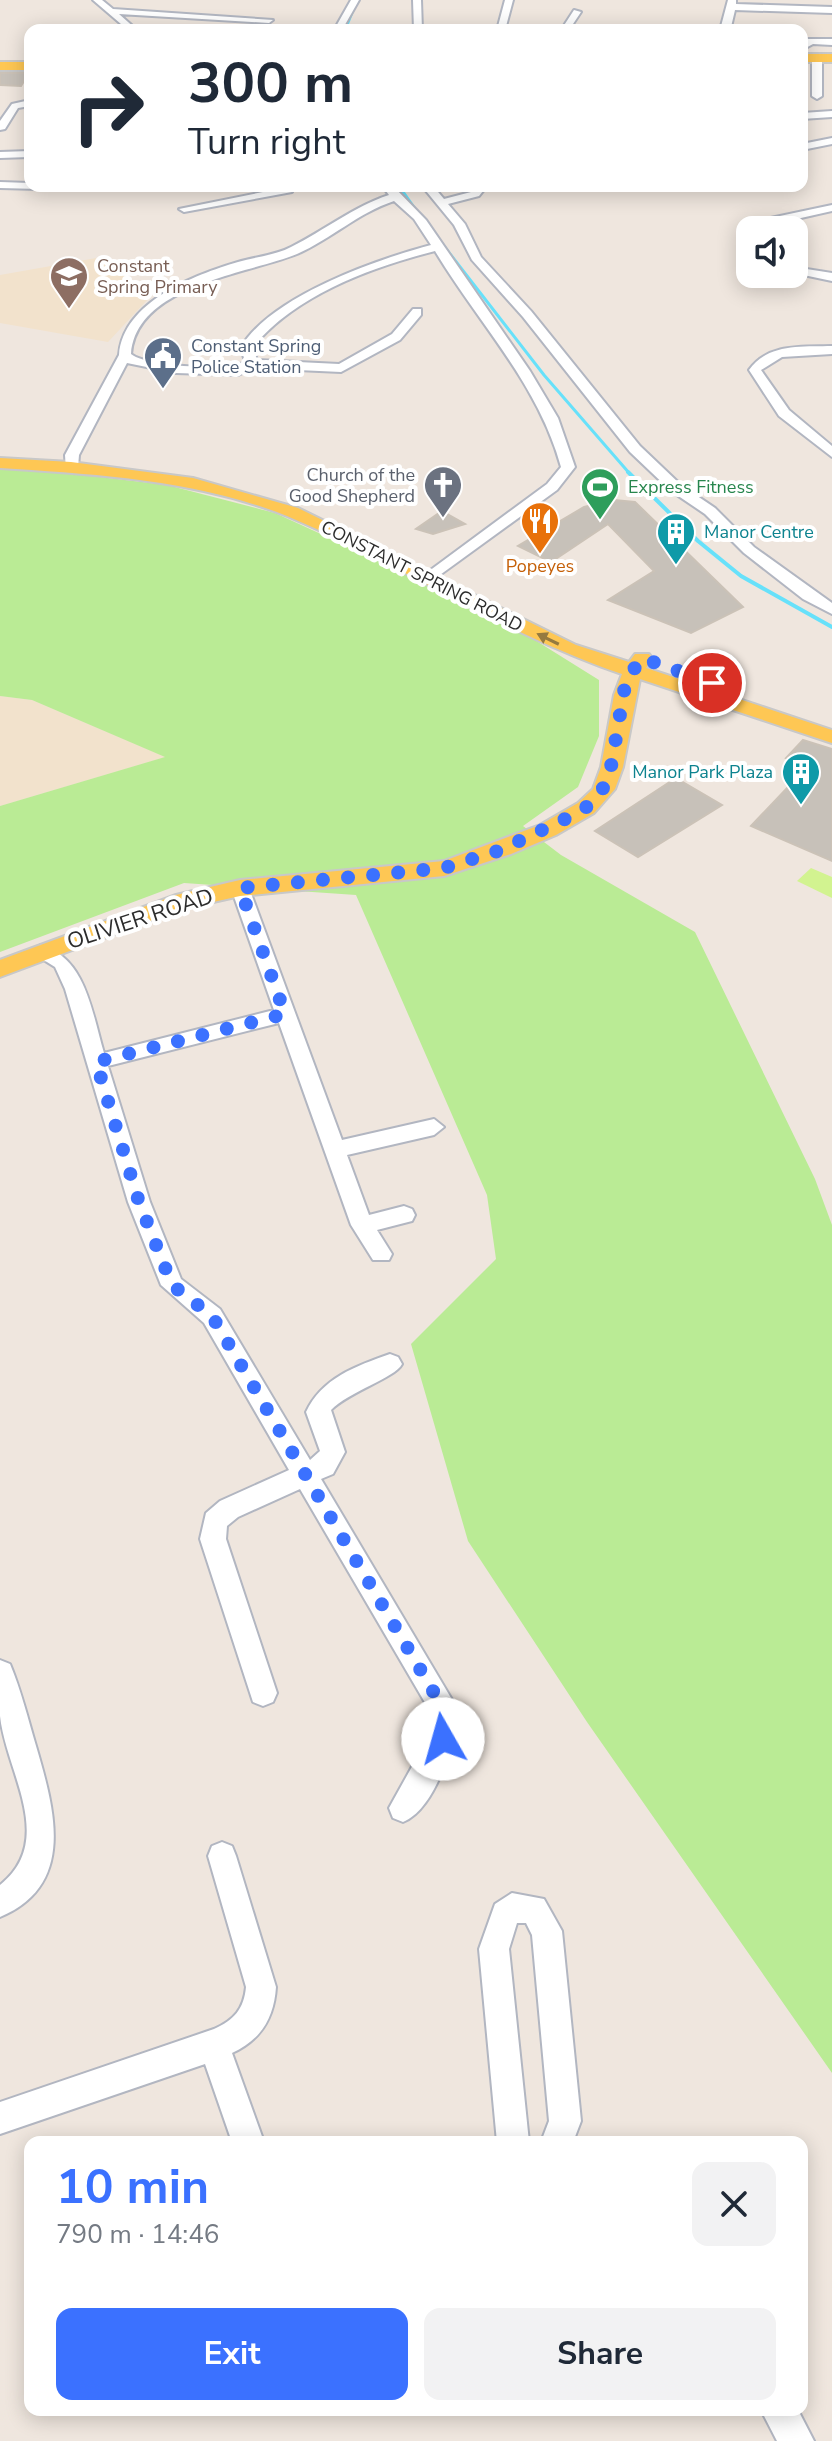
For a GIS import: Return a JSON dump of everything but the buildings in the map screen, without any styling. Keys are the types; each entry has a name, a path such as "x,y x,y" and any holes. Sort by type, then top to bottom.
{"main road":[{"path":"808,55 832,58"},
{"path":"0,66 24,66"},
{"name":"CONSTANT SPRING ROAD","path":"0,453 72,461 193,483 292,512 434,574 569,649 636,665 832,723"},
{"name":"CONSTANT SPRING ROAD","path":"0,463 72,461"},
{"name":"CONSTANT SPRING ROAD","path":"636,665 832,737"},
{"name":"OLIVIER ROAD","path":"0,969 176,903 240,888 444,868 498,851 582,811 599,795 609,778 626,680 636,665"}],"street":[{"path":"97,0 125,24"},
{"path":"341,24 355,0"},
{"path":"417,0 420,24"},
{"path":"503,24 509,0"},
{"path":"726,24 732,3 832,10"},
{"path":"109,11 269,20"},
{"path":"569,24 577,12"},
{"path":"808,46 811,41 832,42"},
{"path":"817,58 817,96"},
{"path":"1,127 15,106 24,104"},
{"path":"808,116 832,114"},
{"path":"808,146 832,141"},
{"path":"0,155 24,154"},
{"path":"0,185 24,186"},
{"path":"184,209 267,192"},
{"path":"288,192 296,205"},
{"path":"72,461 125,355 126,342 143,316 182,287 240,265 293,251 391,192 422,221 436,247 494,323 542,402 565,448 568,467 552,487 434,574"},
{"path":"432,192 459,224 476,258 527,314 635,449 676,488 710,511 749,550 808,596 832,609"},
{"path":"440,203 477,192"},
{"path":"794,216 832,208"},
{"path":"252,364 247,347 250,342 314,292 380,262 436,247"},
{"path":"808,273 832,277"},
{"path":"125,355 133,362 155,367 238,371 252,364 341,368 396,337 417,312"},
{"path":"832,350 789,352 766,358 755,370 784,413 832,453"},
{"path":"240,888 362,1225 381,1254"},
{"path":"41,952 62,963 75,989 139,1202 172,1285 212,1316 440,1703 445,1724 443,1739 403,1808"},
{"path":"96,1062 285,1014"},
{"path":"335,1150 434,1127"},
{"path":"362,1225 404,1215"},
{"path":"263,1693 212,1529 221,1514 229,1509 324,1466 333,1452 318,1412 322,1402 333,1392 390,1364"},
{"path":"0,1673 42,1836 31,1874 18,1890 0,1902"},
{"path":"0,2118 235,2038 246,2029 261,2002 261,1987 222,1856"},
{"path":"512,2136 494,1949 505,1914 512,1908 523,1907 534,1909 547,1931 565,2121 562,2136"},
{"path":"214,2045 246,2136"},
{"path":"782,2416 796,2441"}],"shaded area":[{"name":"Constant Spring Primary","path":"102,257 149,298 108,342 0,323 0,275"},
{"path":"0,696 32,700 166,757 0,806"}],"green space":[{"path":"0,465 167,485 275,513 485,609 599,680 599,736 578,787 523,826 561,855 695,932 815,1179 832,1225 832,2073 587,1722 468,1541 411,1344 496,1259 487,1195 356,895 184,883 0,952 0,806 165,757 32,700 0,696"},
{"path":"811,868 832,877 832,898 797,881"}],"waterway":[{"path":"347,24 357,0"},
{"path":"403,192 418,213"},
{"path":"440,241 544,375 630,474"},
{"path":"630,474 698,541 741,576 832,627"}],"place":[{"name":"Constant Spring Primary","path":"69,310"},
{"name":"Constant Spring Police Station","path":"163,390"},
{"name":"Church of the Good Shepherd","path":"443,519"},
{"name":"Express Fitness","path":"600,521"},
{"name":"Popeyes","path":"540,555"},
{"name":"Manor Centre","path":"676,566"},
{"name":"Manor Park Plaza","path":"801,806"}],"route":[{"path":"443,1739 445,1724 440,1703 212,1316 172,1285 139,1202 96,1062 285,1014 240,888 444,868 498,851 582,811 599,795 613,763 626,680 642,658 712,683"}]}
